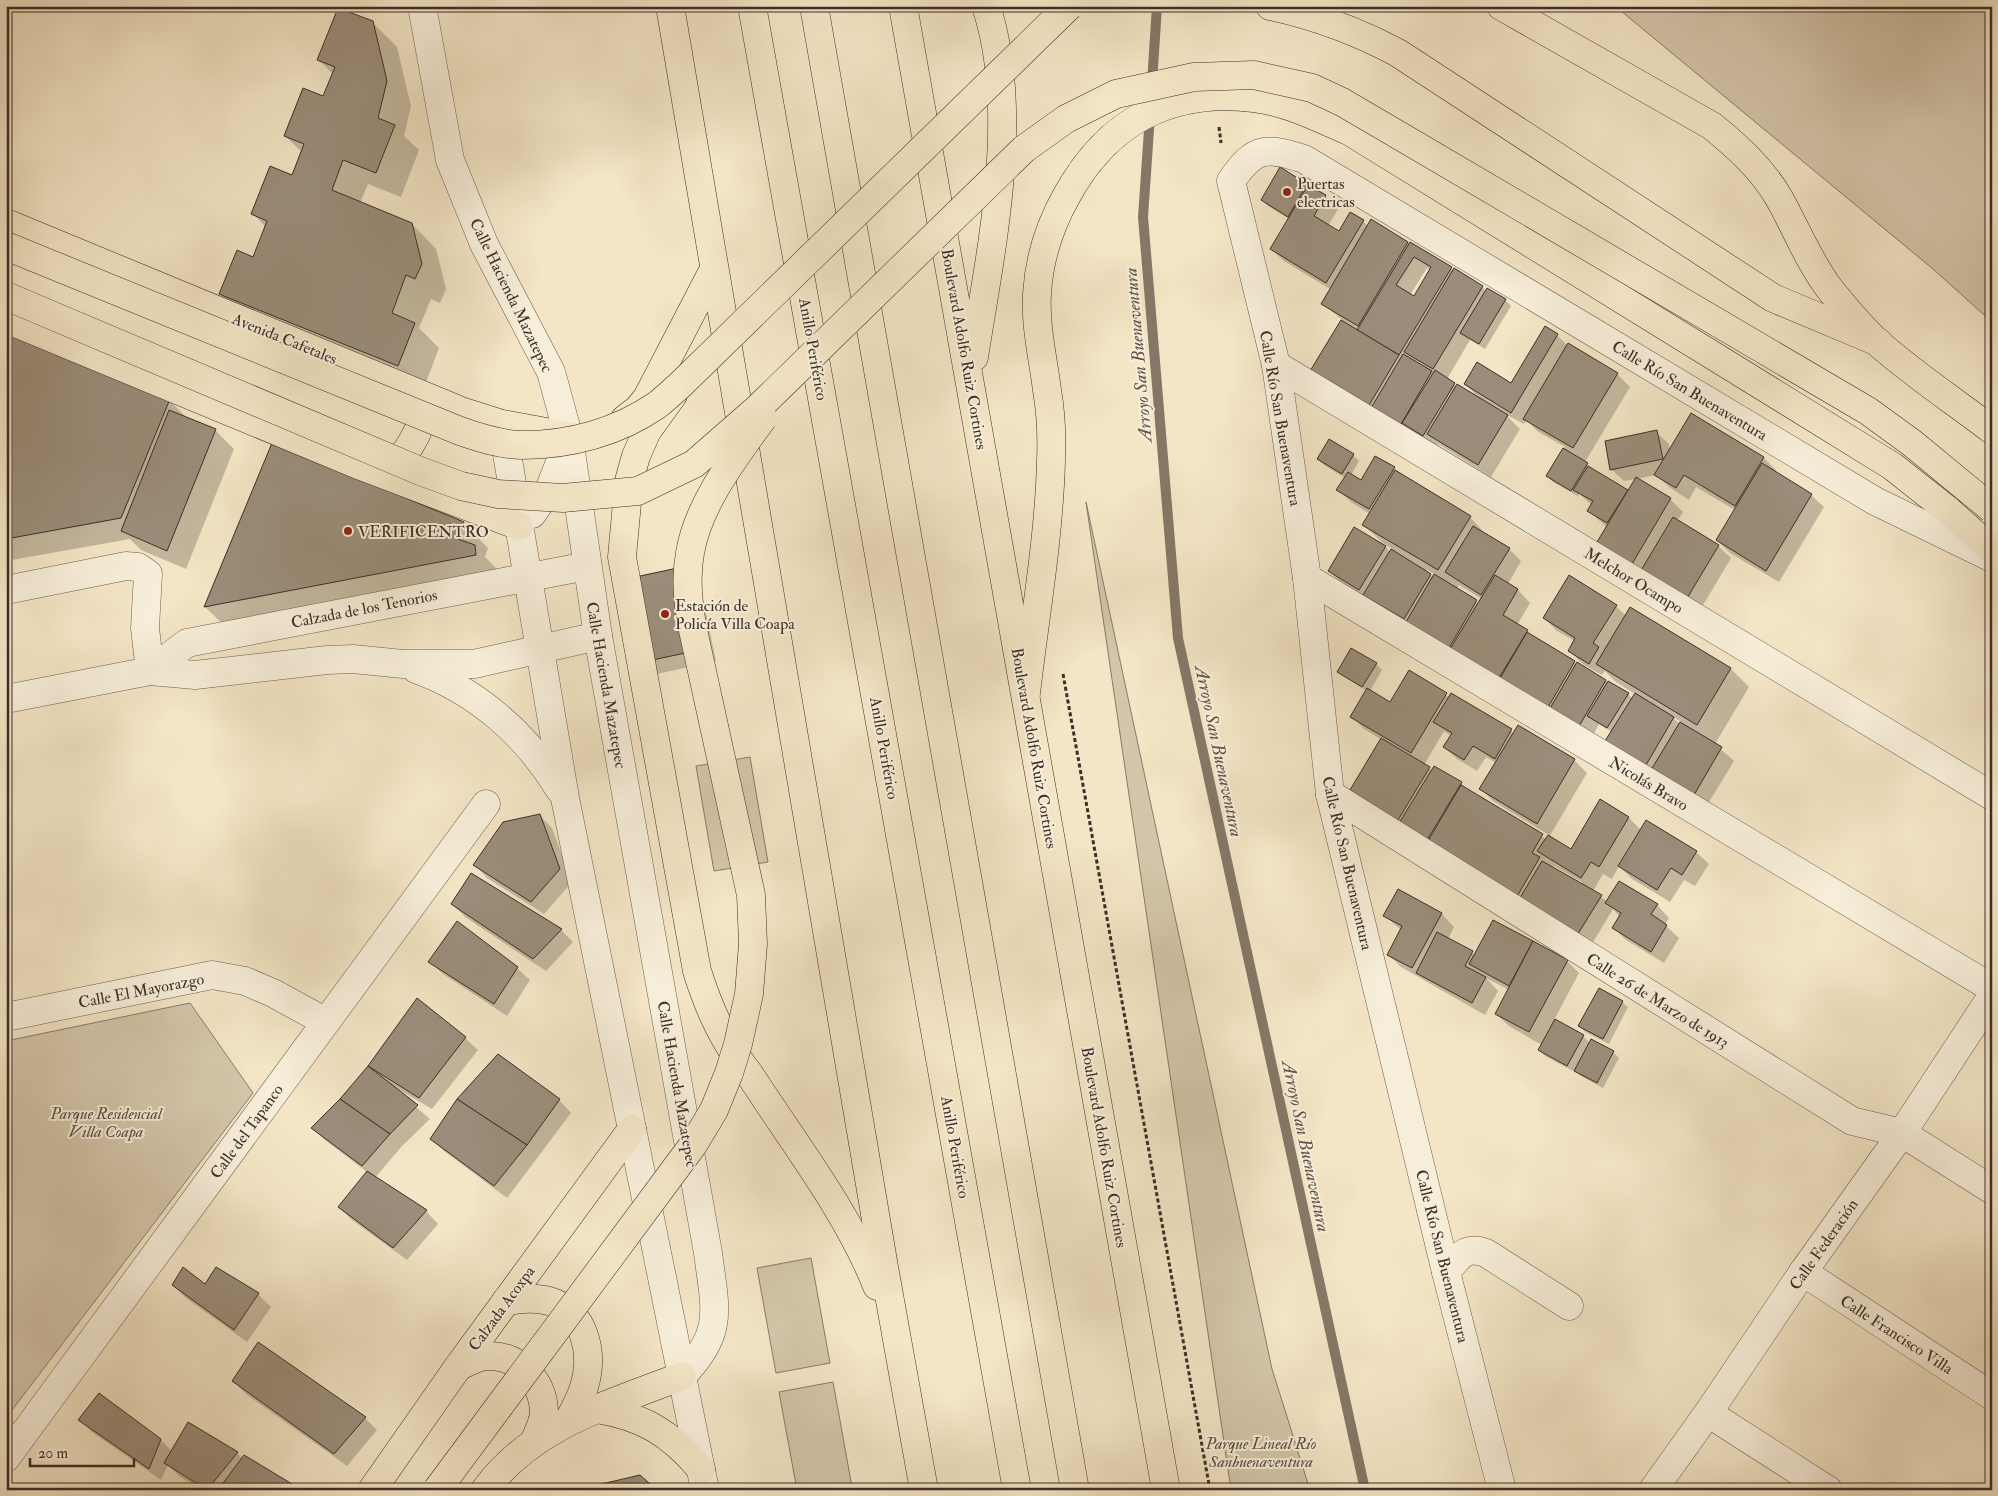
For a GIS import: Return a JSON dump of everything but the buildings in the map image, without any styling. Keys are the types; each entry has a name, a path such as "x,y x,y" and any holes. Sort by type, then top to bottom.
{"main road":[{"path":"670,6 924,1490"},
{"name":"Anillo Periférico","path":"752,6 1017,1490"},
{"path":"814,6 1075,1490"},
{"name":"Boulevard Adolfo Ruiz Cortines","path":"904,6 1166,1490"},
{"path":"970,378 994,226 1001,138 998,51 986,6"},
{"path":"6,246 460,431 487,440 522,445 576,441 630,420 656,405 680,385 1069,6"},
{"path":"1270,6 1339,25 1370,38 1398,53 1773,298 1878,342"},
{"path":"1501,6 1712,126 1738,147 1759,171 1778,198 1809,257 1828,286 1853,317 1878,342 1992,430"},
{"path":"6,296 420,471 462,486 498,494 562,498 594,497 638,491 694,464 757,409 807,358 1024,149 1066,119 1116,94 1167,82 1194,76 1254,76 1312,88 1342,102 1868,410 1912,443 1992,509"},
{"path":"1026,693 1049,501 1051,458 1051,427 1040,348 1037,295 1047,238 1059,210 1077,177 1098,149 1123,127 1148,113 1167,105 1187,100 1208,97 1256,98 1285,104 1349,131 1892,466 1949,510 1992,550"},
{"name":"Avenida Cafetales","path":"6,223 461,411 502,424 569,438"},
{"path":"569,438 588,434 623,420 642,404 647,398 714,269"},
{"path":"6,319 361,466 519,526"},
{"path":"437,1490 693,1145 714,1110 729,1073 738,1044 750,986 753,944 751,895 688,602 690,552 705,508 714,490 734,458 807,358"},
{"path":"680,385 647,431 636,456 629,481 622,557 697,971 718,1029 732,1053 750,1076 846,1222 869,1265 894,1335 905,1383"},
{"path":"361,466 389,462 406,452 421,425 423,411 420,402 410,390"},
{"name":"Calzada Acoxpa","path":"372,1490 458,1367 632,1129"},
{"path":"506,1301 530,1298 550,1302 572,1314 585,1336 589,1360 584,1388 568,1422"},
{"path":"458,1367 472,1360 487,1356 502,1357 516,1363 528,1372 538,1384 544,1412 541,1427 535,1440"},
{"path":"485,1490 495,1476 535,1440 597,1409 682,1376"},
{"path":"597,1409 620,1413 642,1420 662,1432 683,1448 703,1479"}],"street":[{"name":"Calle Hacienda Mazatepec","path":"422,6 450,160 484,244 551,372 569,438 598,636 708,1253 714,1319 706,1346 682,1376"},
{"name":"Calle Río San Buenaventura","path":"1502,1490 1446,1272 1330,794 1307,578 1276,365 1231,181 1242,165 1260,152 1280,152 1304,159 1875,500 1992,558"},
{"name":"Melchor Ocampo","path":"1276,365 1992,796"},
{"path":"502,424 565,798 703,1479"},
{"path":"519,526 537,509 549,490 569,438"},
{"path":"6,590 126,566 138,567 148,574 145,628 150,671"},
{"name":"Calzada de los Tenorios","path":"150,671 187,643 587,566"},
{"name":"Nicolás Bravo","path":"1307,578 1992,988"},
{"name":"Calzada de los Tenorios","path":"6,699 150,671 195,676 327,660 353,659 403,664 474,664 598,636"},
{"path":"403,664 437,676 468,694 498,716 524,740 546,768 565,798"},
{"name":"Calle 26 de Marzo de 1913","path":"1330,794 1852,1121 1902,1133 1992,1190"},
{"name":"Calle del Tapanco","path":"6,1458 486,804"},
{"name":"Calle El Mayorazgo","path":"6,1017 212,975 245,981 273,993 326,1022"},
{"name":"Calle Federación","path":"1653,1490 1708,1413 1803,1272 1902,1133 1992,996"},
{"path":"1446,1272 1464,1252 1476,1249 1486,1253 1569,1306"},
{"name":"Calle Francisco Villa","path":"1803,1272 1992,1396"},
{"path":"1708,1413 1828,1490"}],"path":[{"path":"1062,671 1210,1490"}],"green space":[{"path":"1615,6 1992,6 1992,322 1933,269"},
{"name":"Parque Lineal Río Sanbuenaventura","path":"1086,502 1272,1369 1310,1490 1231,1490"},
{"path":"750,757 768,862 714,871 696,766"},
{"name":"Parque Residencial Villa Coapa","path":"190,1003 253,1093 6,1418 6,1041"},
{"path":"811,1258 830,1363 776,1373 757,1268"},
{"path":"833,1382 852,1487 837,1490 797,1490 779,1392"}],"waterway":[{"name":"Arroyo San Buenaventura","path":"1152,83 1157,6"},
{"name":"Arroyo San Buenaventura","path":"1150,115 1143,217 1178,638 1365,1490"}],"place":[{"name":"Puertas electricas","path":"1287,192"},
{"name":"VERIFICENTRO","path":"348,531"},
{"name":"Estación de Policía Villa Coapa","path":"665,614"}]}
